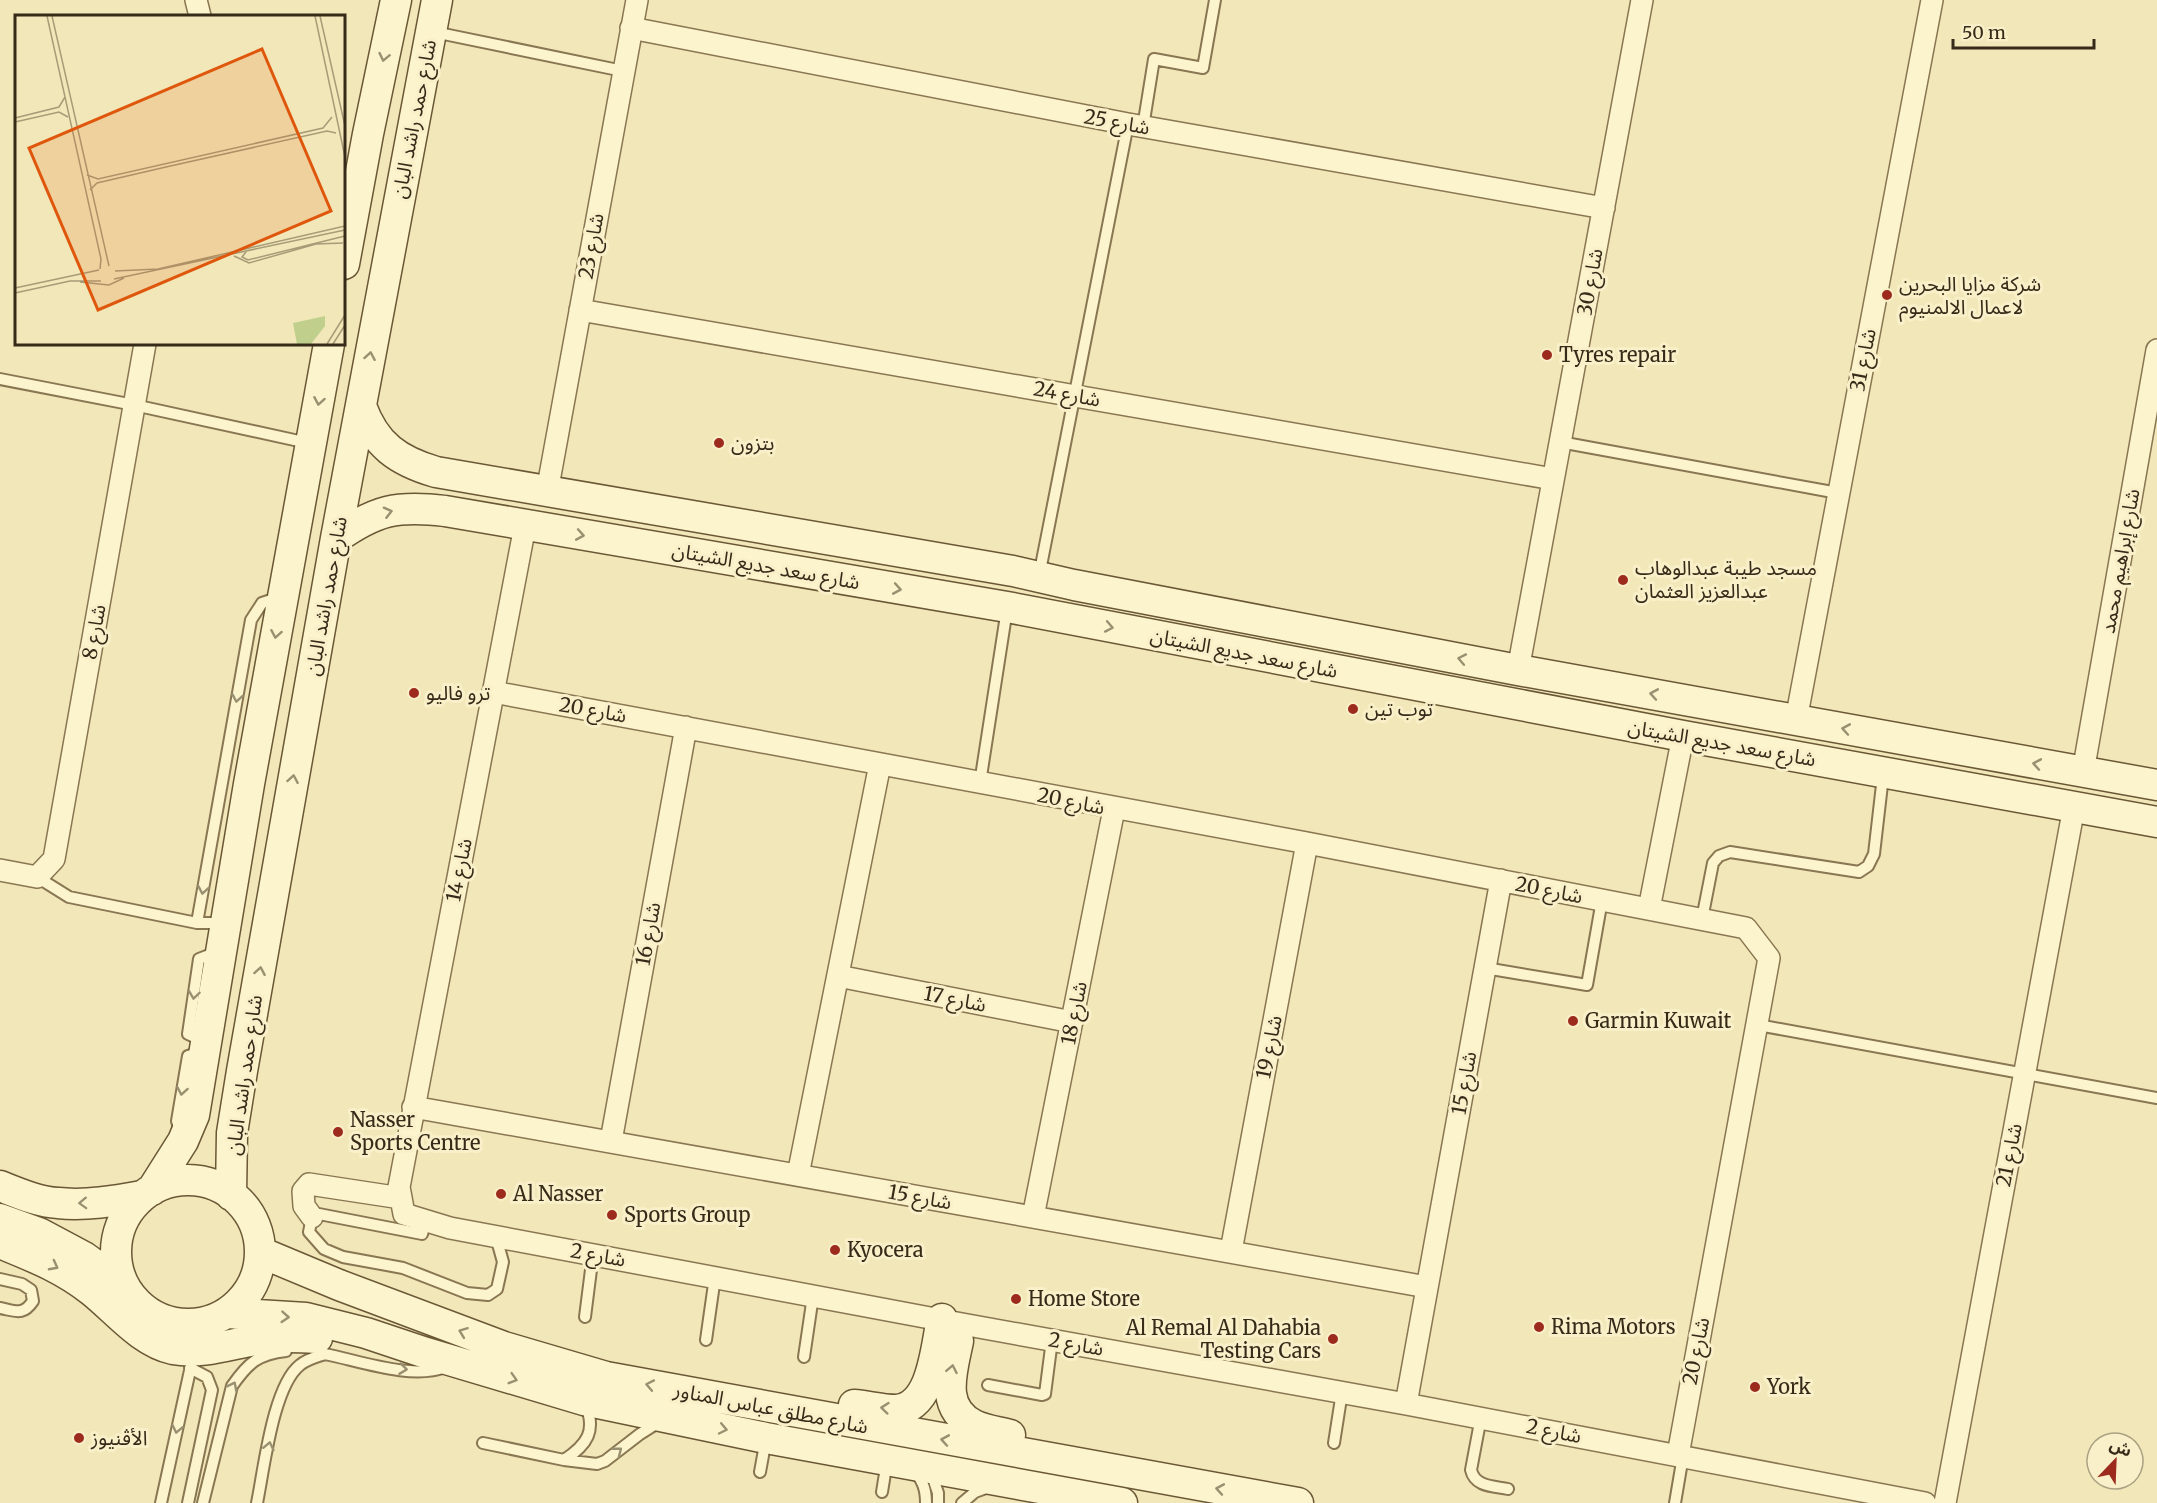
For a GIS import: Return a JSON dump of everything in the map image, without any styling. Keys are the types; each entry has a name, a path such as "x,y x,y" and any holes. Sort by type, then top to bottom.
{"street":[{"path":"196,0 200,15"},
{"name":"شارع حمد راشد البان","path":"345,258 357,188 396,0"},
{"name":"شارع حمد راشد البان","path":"231,1195 232,1133 336,538 437,0"},
{"name":"شارع 23","path":"547,492 637,0"},
{"name":"شارع 30","path":"1518,670 1642,0"},
{"name":"شارع 31","path":"1796,720 1932,0"},
{"name":"شارع 25","path":"631,28 1135,126 1604,208"},
{"path":"368,134 381,146 391,149 409,141"},
{"path":"357,188 370,180 383,183 398,201"},
{"name":"شارع 24","path":"580,310 1553,479"},
{"name":"شارع 8","path":"37,877 54,859 145,345"},
{"path":"124,1286 116,1263 117,1238 126,1215 147,1193 188,1128 205,1047 214,933 236,863 329,345"},
{"name":"شارع إبراهيم محمد","path":"2083,772 2157,350"},
{"name":"شارع سعد جديع الشيتان","path":"361,406 366,421 383,445 409,462 436,472 1026,574 1518,670 2157,785"},
{"path":"445,511 441,506 438,493 440,485 451,475"},
{"name":"شارع سعد جديع الشيتان","path":"336,538 360,521 387,511 416,507 445,511 1007,607 1683,736 2157,822"},
{"name":"شارع 14","path":"403,1206 399,1187 413,1107 525,526"},
{"path":"1007,607 1016,602 1021,591 1020,580 1026,574"},
{"path":"1067,619 1057,610 1057,597 1064,588 1074,585"},
{"name":"شارع 20","path":"493,692 1307,843 1746,928 1769,958 1680,1455"},
{"name":"شارع 16","path":"611,1141 686,727"},
{"path":"1649,909 1683,736"},
{"path":"798,1175 880,764"},
{"path":"2117,815 2130,813 2139,804 2139,792 2131,782 2125,780"},
{"name":"شارع 21","path":"1945,1503 2074,807"},
{"name":"شارع 18","path":"1033,1217 1114,809"},
{"name":"شارع 19","path":"1231,1251 1307,843"},
{"path":"236,863 245,850 260,846 275,853 280,859"},
{"path":"0,870 37,877"},
{"name":"شارع 15","path":"1406,1404 1501,880"},
{"name":"شارع 17","path":"838,976 1072,1022"},
{"name":"شارع 15","path":"413,1107 1427,1287"},
{"path":"188,1128 196,1128 204,1139 214,1142 224,1140 232,1133"},
{"path":"0,1186 26,1196 58,1203 110,1202 147,1193 162,1185 184,1180 207,1183 231,1195 245,1208 256,1228 260,1252 256,1276 245,1296 227,1313 205,1322 182,1324 158,1318 139,1305 124,1286 84,1257 39,1233 0,1219"},
{"name":"شارع 2","path":"312,1217 304,1206 303,1191 309,1184 403,1206 426,1221 450,1228 1342,1392 1926,1503"},
{"path":"0,1243 55,1265 92,1291 148,1338 192,1360 225,1347 285,1336 319,1338 386,1354 426,1353"},
{"name":"شارع مطلق عباس المناور","path":"260,1252 339,1285 504,1347 606,1377 1298,1503"},
{"name":"شارع مطلق عباس المناور","path":"227,1313 306,1318 366,1333 584,1400 766,1438 1122,1503"},
{"path":"735,1402 784,1397 898,1410 913,1405 924,1394 952,1321"},
{"path":"952,1321 950,1396 958,1413 974,1425 1047,1446 1085,1465"}],"lane":[{"path":"1026,574 1074,396 1135,126 1154,59 1203,68 1215,0"},
{"path":"430,32 623,71"},
{"path":"0,379 311,443"},
{"path":"1560,442 1838,493"},
{"path":"37,877 69,897 214,933 251,620 262,603 283,596"},
{"path":"980,783 1007,607"},
{"path":"1702,919 1713,863 1719,856 1730,852 1859,872 1868,866 1874,854 1884,772"},
{"path":"1485,968 1587,985 1602,900"},
{"path":"1758,1025 2157,1098"},
{"path":"426,1221 422,1234 319,1214 312,1217 309,1232 324,1249 343,1257 403,1268 467,1293 488,1295 497,1289 503,1262 496,1237"},
{"path":"585,1317 593,1254"},
{"path":"706,1340 715,1277"},
{"path":"0,1279 22,1284 31,1290 33,1301 27,1309 20,1312 0,1308"},
{"path":"804,1357 813,1296"},
{"path":"988,1385 1045,1394 1052,1340"},
{"path":"203,1503 231,1386 243,1370 258,1358 272,1353 298,1351 325,1354 405,1371 435,1370 456,1362"},
{"path":"257,1503 276,1408 283,1387 298,1367 312,1358 325,1354"},
{"path":"161,1503 192,1360"},
{"path":"188,1503 212,1390 207,1377 192,1360"},
{"path":"1334,1443 1342,1392"},
{"path":"564,1460 580,1450 587,1439 590,1419 584,1400"},
{"path":"483,1443 588,1464 604,1461 640,1434 667,1418"},
{"path":"1480,1418 1471,1470 1473,1478 1476,1482 1508,1489"},
{"path":"760,1472 766,1438"},
{"path":"1675,1503 1680,1455"},
{"path":"882,1492 909,1465"},
{"path":"909,1465 922,1480 926,1491 926,1503"},
{"path":"909,1465 938,1493 938,1503"},
{"path":"962,1503 975,1491 986,1488 1041,1488"}],"place":[{"name":"شركة مزايا البحرين لاعمال الالمنيوم","path":"1887,295"},
{"name":"Tyres repair","path":"1547,355"},
{"name":"بتزون","path":"719,443"},
{"name":"مسجد طيبة عبدالوهاب عبدالعزيز العثمان","path":"1623,580"},
{"name":"ترو فاليو","path":"414,693"},
{"name":"توب تين","path":"1353,709"},
{"name":"Garmin Kuwait","path":"1573,1021"},
{"name":"Nasser Sports Centre","path":"338,1132"},
{"name":"Al Nasser","path":"501,1194"},
{"name":"Sports Group","path":"612,1215"},
{"name":"Kyocera","path":"835,1250"},
{"name":"Home Store","path":"1016,1299"},
{"name":"Rima Motors","path":"1539,1327"},
{"name":"Al Remal Al Dahabia Testing Cars","path":"1333,1339"},
{"name":"York","path":"1755,1387"},
{"name":"الأڤنيوز","path":"79,1438"}]}
